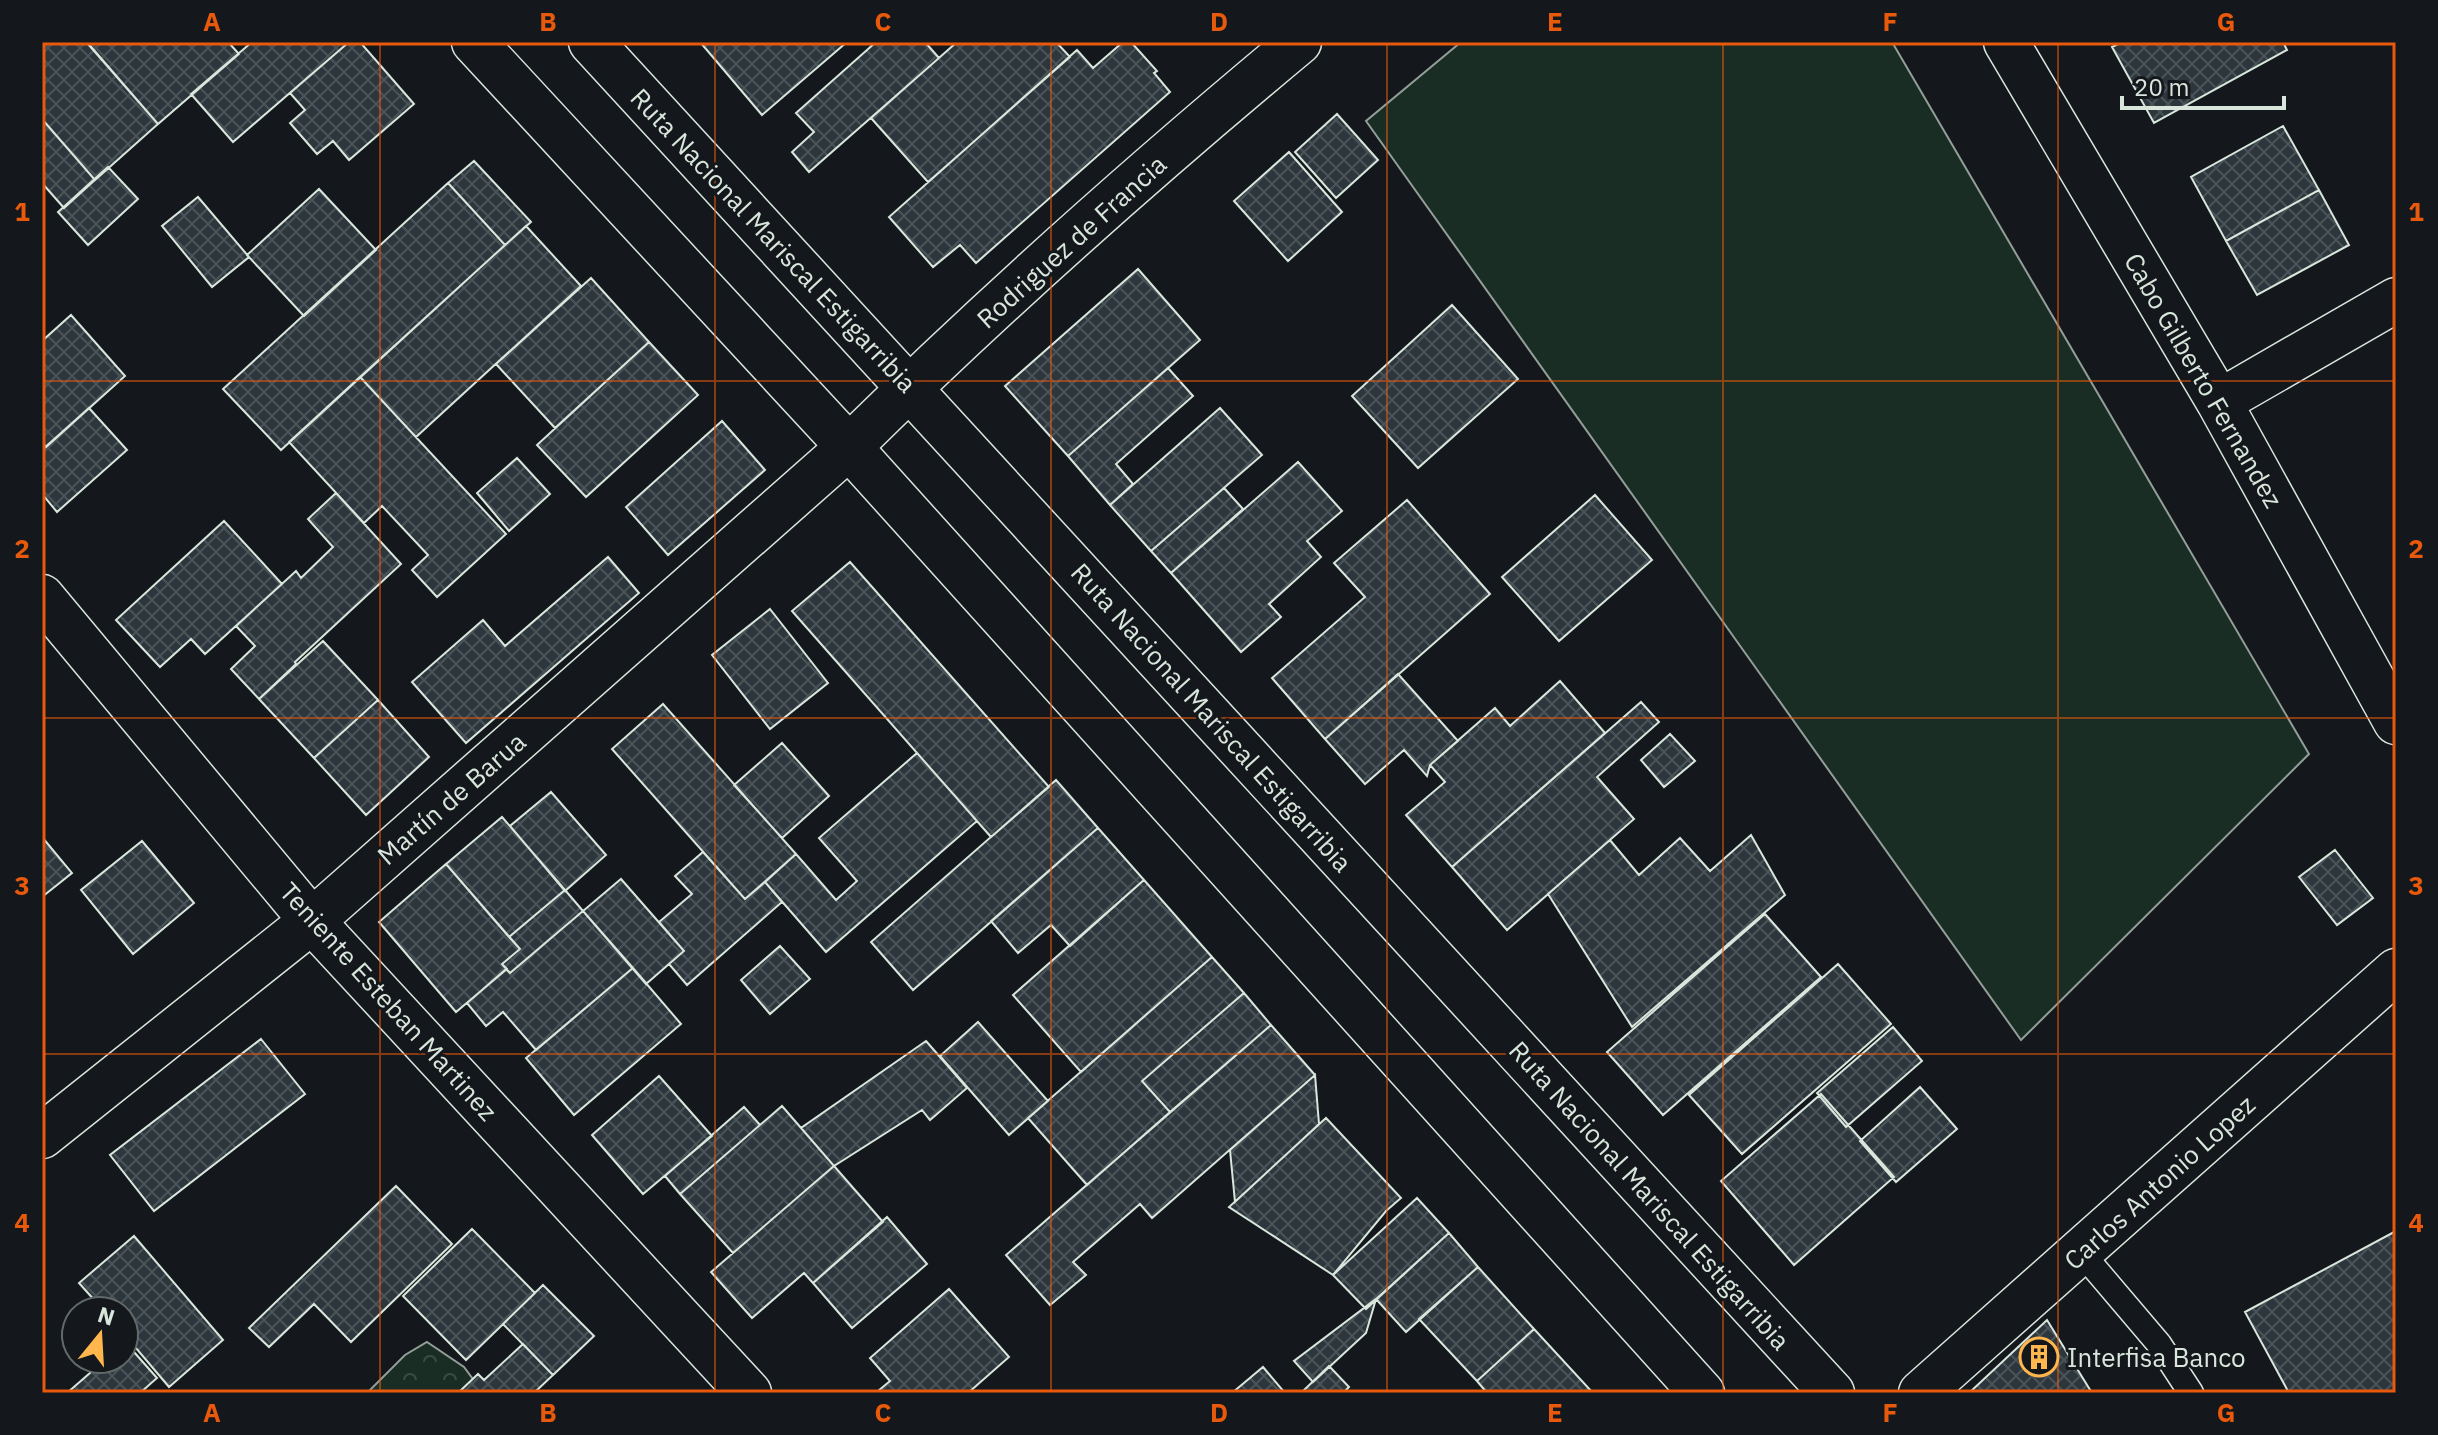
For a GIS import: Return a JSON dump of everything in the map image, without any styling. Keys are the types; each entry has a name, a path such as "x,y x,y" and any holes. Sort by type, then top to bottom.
{"main road":[{"path":"474,42 849,447 1702,1393"},
{"name":"Ruta Nacional Mariscal Estigarribia","path":"591,42 1832,1393"},
{"name":"Rodriguez de Francia","path":"849,447 910,387 1203,122 1299,42"},
{"name":"Cabo Gilberto Fernandez","path":"2006,42 2219,402 2396,722"},
{"path":"2219,402 2396,300"},
{"name":"Martín de Barua","path":"42,1136 312,921 849,447"},
{"name":"Teniente Esteban Martinez","path":"42,597 312,921 749,1393"},
{"name":"Carlos Antonio Lopez","path":"1921,1393 2396,971"}],"lane":[{"path":"2080,1251 2159,1344 2191,1393"}],"green space":[{"path":"1461,42 1892,42 2309,754 2021,1040 1366,121"},
{"path":"427,1342 464,1367 478,1386 477,1393 367,1393 405,1355"}],"building":[{"path":"45,42 87,42 158,124 95,180 42,119 42,45"},
{"path":"228,42 239,54 158,124 87,43"},
{"path":"252,42 349,42 233,142 191,94"},
{"path":"349,42 360,42 414,104 349,160 333,141 317,154 290,123 305,110 290,93"},
{"path":"700,42 847,42 762,115"},
{"path":"876,42 925,42 939,58 809,172 792,152 814,132 796,113"},
{"path":"957,42 1056,42 1070,57 928,182 871,118"},
{"path":"1123,42 1131,42 1157,71 1154,73 1170,92 976,263 960,245 933,267 889,217 1077,50 1093,68"},
{"path":"2122,42 2283,42 2287,50 2154,123 2112,47"},
{"path":"1337,114 1378,160 1336,198 1295,152"},
{"path":"42,119 95,180 64,208 42,183"},
{"path":"2283,126 2319,190 2226,241 2191,177"},
{"path":"1289,152 1342,212 1288,261 1234,201"},
{"path":"474,161 531,222 505,245 448,183"},
{"path":"108,167 138,199 88,245 58,212"},
{"path":"448,183 505,245 281,450 223,389"},
{"path":"319,189 376,250 304,316 247,255"},
{"path":"2319,190 2349,245 2257,295 2226,241"},
{"path":"198,197 249,257 212,287 162,226"},
{"path":"526,226 581,286 416,437 360,377"},
{"path":"1138,269 1200,340 1068,456 1005,386"},
{"path":"591,278 649,342 555,428 496,364"},
{"path":"1452,305 1518,379 1418,468 1352,396"},
{"path":"71,315 125,376 46,447 42,443 42,341"},
{"path":"649,342 698,395 586,497 537,445"},
{"path":"1168,368 1193,396 1116,464 1133,484 1110,505 1068,456"},
{"path":"360,377 506,534 437,597 412,570 428,555 382,506 364,523 289,442"},
{"path":"89,408 127,450 57,512 42,494 42,450"},
{"path":"1220,408 1262,455 1151,551 1110,505"},
{"path":"722,421 765,470 668,555 626,507"},
{"path":"517,458 550,494 509,531 477,493"},
{"path":"1298,462 1342,511 1307,541 1321,557 1269,604 1281,617 1241,652 1171,573"},
{"path":"1224,488 1243,509 1171,573 1151,551"},
{"path":"336,493 401,564 259,699 231,669 255,646 236,626 296,571 301,578 333,547 308,519"},
{"path":"1595,495 1652,560 1559,641 1502,577"},
{"path":"1407,500 1490,594 1325,739 1272,678 1365,597 1334,563"},
{"path":"224,521 282,584 205,654 191,639 160,667 116,620"},
{"path":"608,557 639,593 466,743 412,682 483,620 505,646"},
{"path":"850,562 1049,787 991,837 792,611"},
{"path":"770,609 828,683 770,729 712,655"},
{"path":"323,641 378,700 314,758 259,699"},
{"path":"1398,674 1458,741 1430,765 1427,776 1404,750 1365,784 1325,739"},
{"path":"1560,681 1605,733 1452,867 1406,815 1445,782 1430,765 1495,708 1510,726"},
{"path":"378,700 429,757 366,815 314,758"},
{"path":"1641,702 1659,722 1597,777 1634,819 1507,930 1452,867"},
{"path":"663,704 796,854 745,899 612,749"},
{"path":"1670,734 1695,761 1664,787 1641,760"},
{"path":"782,743 829,796 782,838 734,785"},
{"path":"917,753 977,821 826,952 765,882 796,854 836,900 857,881 819,838"},
{"path":"1056,780 1098,828 913,990 871,942"},
{"path":"551,792 606,855 565,891 510,826"},
{"path":"502,817 565,890 509,937 446,864"},
{"path":"1098,828 1144,880 1070,946 1051,925 1018,953 991,921"},
{"path":"1751,835 1785,895 1632,1027 1548,894 1610,840 1639,875 1680,838 1710,871"},
{"path":"42,837 72,873 42,897"},
{"path":"142,841 194,903 133,954 81,890"},
{"path":"2335,850 2373,898 2337,925 2299,877"},
{"path":"703,852 745,899 765,882 782,902 687,985 669,964 684,951 659,922 692,894 675,876"},
{"path":"446,864 520,949 502,964 507,969 456,1012 379,922"},
{"path":"621,879 684,951 646,984 583,911"},
{"path":"1144,880 1212,957 1081,1072 1013,995"},
{"path":"565,890 583,911 510,973 502,964 520,949 509,937"},
{"path":"583,911 633,968 536,1050 503,1012 486,1026 467,1003 506,969 510,973"},
{"path":"1765,914 1821,977 1663,1115 1607,1052"},
{"path":"780,946 810,979 770,1014 741,980"},
{"path":"1212,957 1244,993 1142,1081 1170,1112 1087,1185 1028,1118"},
{"path":"1838,964 1891,1024 1742,1154 1689,1095"},
{"path":"633,968 681,1024 574,1115 526,1058"},
{"path":"1244,993 1271,1025 1170,1112 1142,1081"},
{"path":"978,1022 1048,1101 1009,1135 940,1056"},
{"path":"1271,1025 1315,1075 1152,1218 1140,1204 1073,1262 1086,1275 1050,1305 1006,1255"},
{"path":"1893,1027 1922,1061 1846,1127 1817,1093"},
{"path":"261,1039 305,1094 154,1211 110,1155"},
{"path":"926,1041 967,1088 930,1120 922,1110 834,1166 801,1128"},
{"path":"1315,1075 1319,1124 1235,1202 1230,1150"},
{"path":"659,1076 712,1136 643,1194 592,1135"},
{"path":"1920,1087 1957,1129 1896,1182 1860,1141"},
{"path":"1821,1094 1894,1177 1794,1265 1721,1181"},
{"path":"782,1106 834,1166 733,1253 680,1194"},
{"path":"744,1107 760,1125 680,1194 665,1176"},
{"path":"1326,1118 1401,1198 1386,1211 1333,1275 1229,1207"},
{"path":"834,1166 883,1222 813,1283 804,1273 752,1318 711,1272"},
{"path":"396,1186 452,1244 351,1342 314,1304 269,1347 249,1328"},
{"path":"1417,1198 1449,1233 1366,1309 1333,1275"},
{"path":"887,1217 927,1264 852,1328 813,1283"},
{"path":"472,1229 535,1293 466,1360 403,1296"},
{"path":"2396,1231 2396,1393 2289,1393 2245,1312"},
{"path":"1449,1233 1478,1267 1406,1332 1376,1299"},
{"path":"134,1236 223,1340 169,1387 140,1353 140,1295 90,1295 79,1283"},
{"path":"1478,1267 1534,1329 1477,1381 1419,1319"},
{"path":"543,1285 594,1336 553,1375 503,1324"},
{"path":"949,1289 1009,1357 968,1393 880,1393 878,1391 890,1381 870,1358"},
{"path":"1376,1299 1366,1333 1313,1382 1294,1361"},
{"name":"Interfisa Banco","path":"2047,1320 2092,1393 1969,1393"},
{"path":"1534,1329 1593,1393 1487,1393 1477,1381"},
{"path":"523,1344 553,1375 534,1393 458,1393 478,1374 484,1380"},
{"path":"140,1359 157,1378 140,1393 67,1393 88,1375 140,1375"},
{"path":"1329,1366 1349,1387 1343,1393 1301,1393"},
{"path":"1263,1367 1285,1393 1232,1393"}],"place":[{"name":"Interfisa Banco","path":"2039,1357"}]}
